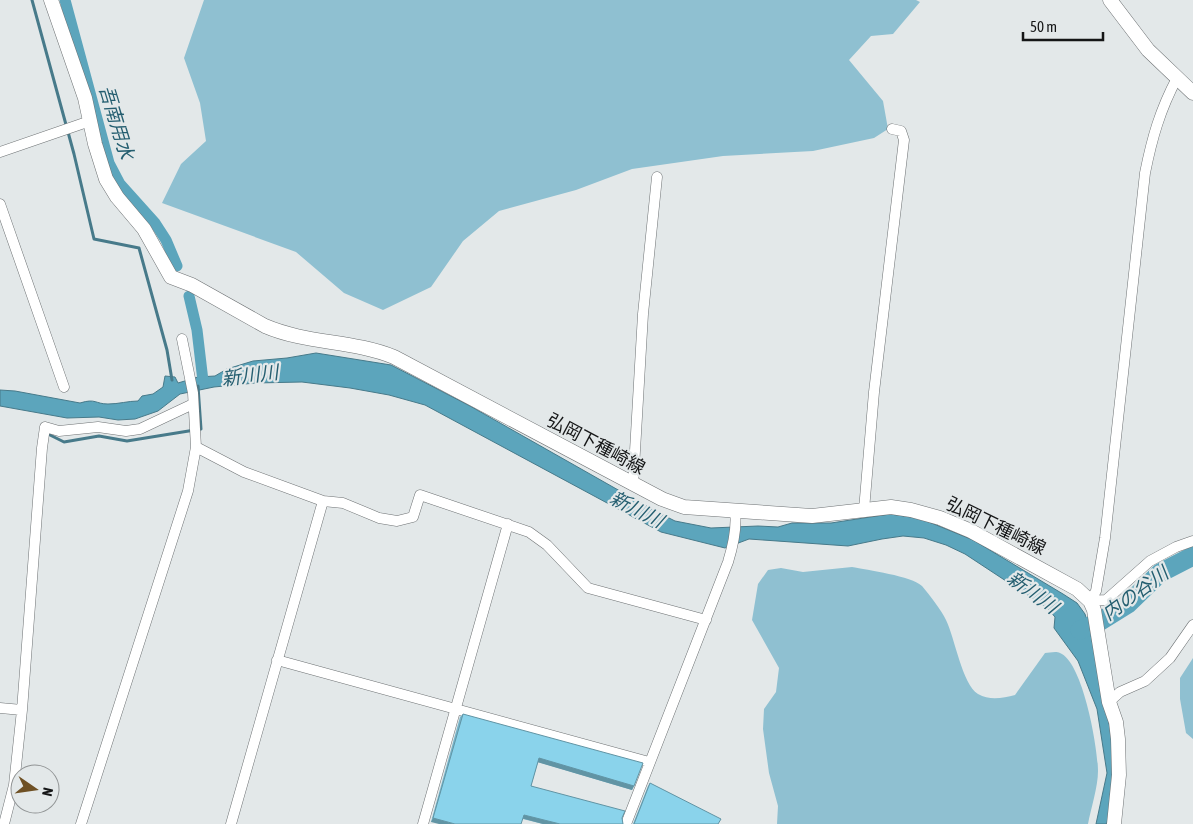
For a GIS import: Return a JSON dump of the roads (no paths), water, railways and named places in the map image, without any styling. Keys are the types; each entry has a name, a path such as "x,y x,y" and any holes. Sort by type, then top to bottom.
{"main road":[{"name":"弘岡下種崎線","path":"51,0 82,90 102,168 110,187 144,229 171,277 192,285 278,332 304,339 355,345 377,350 394,357 662,499 684,506 735,515 812,516 891,507 912,510 940,518 971,532 1064,581 1077,589 1092,606"},
{"path":"1110,0 1148,50 1193,93"},
{"path":"1092,606 1099,635 1109,702 1116,722 1120,755 1114,824"}],"street":[{"path":"1092,606 1104,538 1145,173 1152,138 1166,99 1177,78"},
{"path":"0,152 90,121"},
{"path":"864,510 874,392 904,140 901,130 892,129"},
{"path":"633,485 644,314 657,177"},
{"path":"0,204 64,387"},
{"path":"81,824 188,491 196,447 193,393 182,339"},
{"path":"4,824 14,785 22,710 45,427 59,431 98,426 126,431 140,428 193,404"},
{"path":"196,447 244,472 322,501 343,503 379,518 397,521 413,516 420,495 508,524 529,532 547,545 588,588 706,620"},
{"path":"231,824 322,501"},
{"path":"626,824 732,552 735,515"},
{"path":"423,824 508,524"},
{"path":"1092,606 1106,600 1150,561 1176,547 1193,541"},
{"path":"1109,702 1120,692 1145,681 1170,658 1193,625"},
{"path":"277,660 650,762"},
{"path":"0,708 22,710"}],"water":[{"name":"新川川","path":"316,353 391,365 470,406 675,521 711,528 778,527 792,523 831,523 890,514 919,518 973,540 1077,603 1085,614 1114,747 1115,774 1107,824 1096,824 1107,773 1097,709 1078,661 1054,628 1055,617 1047,608 965,554 946,545 924,538 903,536 848,546 749,539 725,548 661,532 425,405 389,395 350,388 302,382 255,383 214,387 180,394 158,411 135,419 118,420 99,417 67,418 0,406 0,390 80,403 92,401 112,404 138,401 142,396 153,394 163,387 165,376 175,377 178,383 198,377 215,376 227,369 253,361"}],"waterway":[{"path":"32,0 74,154 94,239 139,248 167,350 172,380"},
{"name":"吾南用水","path":"65,0 109,163 120,184 155,223 166,240 177,266"},
{"name":"吾南用水","path":"189,296 197,330 203,381"},
{"path":"50,435 64,442 99,436 127,441 201,429 198,386"},
{"name":"内の谷川","path":"1080,630 1099,622 1128,604 1160,573 1193,556"}]}
